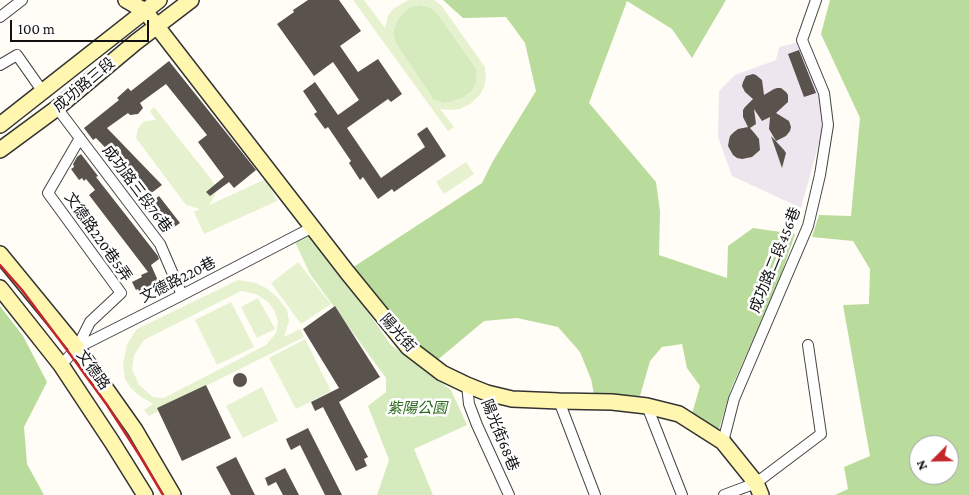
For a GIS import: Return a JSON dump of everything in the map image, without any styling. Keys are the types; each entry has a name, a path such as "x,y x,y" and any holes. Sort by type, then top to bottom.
{"main road":[{"path":"126,0 146,10"},
{"name":"成功路三段","path":"0,125 159,0"},
{"name":"成功路三段","path":"0,150 57,108 157,25 191,0"},
{"name":"陽光街","path":"146,10 408,347 442,373 487,393 512,398 612,402 647,406 679,414 724,442 759,489"},
{"name":"文德路","path":"0,254 77,348 135,430 173,495"},
{"name":"文德路","path":"0,288 61,365 145,495"}],"street":[{"path":"0,17 22,0"},
{"name":"成功路二段456巷","path":"724,442 734,398 808,226 820,175 828,125 824,93 802,40 816,0"},
{"path":"0,65 17,55 43,92"},
{"name":"成功路三段76巷","path":"57,108 160,244 182,295"},
{"name":"文德路220巷5弄","path":"77,348 90,322 121,293 48,193 80,138"},
{"name":"文德路220巷","path":"61,365 77,348 313,227"},
{"path":"724,495 759,489 821,434 808,345"},
{"name":"陽光街68巷","path":"467,385 469,404 508,495"},
{"path":"559,401 595,495"},
{"path":"647,406 682,495"}],"shaded area":[{"path":"799,42 819,98 822,132 801,208 732,176 718,137 719,91 735,75 776,60 779,47"}],"green space":[{"path":"353,0 364,0 385,28 388,16 393,9 408,0 434,0 441,5 485,67 486,79 480,95 470,104 460,109 440,109 454,127 448,131","holes":["421,5 431,8 437,13 476,68 476,82 472,91 463,98 451,102 444,103 433,99 396,44 393,34 398,19 412,6"]},
{"path":"443,0 726,0 692,58 672,29 627,1 589,103 656,182 660,212 659,255 727,278 728,246 753,228 795,234 779,281 731,389 719,429 692,414 700,386 687,368 682,344 662,347 650,361 640,396 594,394 591,379 580,352 558,327 517,318 484,321 435,362 411,341 352,268 482,183 493,161 536,91 525,43 506,17 463,18"},
{"path":"830,0 969,0 969,495 835,495 848,489 844,467 870,456 843,305 869,304 870,269 853,241 812,237 819,215 851,216 860,118 821,34"},
{"path":"421,5 431,8 437,13 476,68 477,82 472,91 463,98 443,103 433,99 396,44 393,34 398,19 412,6"},
{"path":"154,107 215,185 216,192 209,205 266,179 277,201 204,234 194,212 200,209 186,205 136,138 142,123 156,120 150,111"},
{"path":"466,162 474,174 444,194 436,182"},
{"name":"紫陽公園","path":"312,233 391,345 451,390 467,425 414,449 433,495 377,495 389,460 368,406 386,392 386,378 310,274 295,242"},
{"path":"298,262 331,304 301,324 271,283"},
{"path":"238,280 256,283 277,297 287,310 289,321 284,337 300,329 304,337 149,416 144,410 153,404 138,395 125,379 123,364 127,344 137,329","holes":["241,291 256,294 268,302 274,310 278,321 276,333 266,345 164,398 153,397 139,385 132,369 134,355 144,340"]},
{"path":"258,298 275,329 257,338 241,307"},
{"path":"231,302 254,347 217,365 195,320"},
{"path":"0,306 23,336 47,382 24,427 27,464 44,495 0,495"},
{"path":"305,339 331,391 296,409 269,358"},
{"path":"262,387 278,421 243,438 226,406"}],"building":[{"path":"308,0 339,0 361,31 340,46 358,72 378,59 402,94 391,102 388,99 347,128 381,178 425,147 417,134 427,127 446,156 394,192 392,189 378,199 363,177 360,180 349,163 351,161 328,127 325,129 314,114 317,112 303,91 315,82 338,115 359,100 333,62 314,76 277,24"},
{"path":"799,50 816,93 804,97 788,54"},
{"path":"169,61 256,170 234,188 229,182 210,196 206,192 224,177 198,142 207,135 166,84 140,103 143,108 138,114 130,115 128,113 107,128 162,185 150,194 96,138 93,140 84,128 119,100 117,98 128,88 131,91"},
{"path":"753,74 762,80 764,95 777,88 781,88 786,92 788,102 776,113 789,121 791,127 786,136 776,141 769,129 770,117 762,121 754,109 756,124 750,128 759,139 760,150 752,157 742,159 733,155 728,146 730,136 734,132 748,127 743,117 743,110 753,99 745,92 742,86 746,76"},
{"path":"771,136 786,153 782,168"},
{"path":"81,154 98,176 96,177 158,256 159,259 151,265 160,285 141,295 132,282 148,272 89,195 95,190 86,179 84,181 82,178 79,180 71,169 74,167 73,164 77,157"},
{"path":"159,196 180,223 167,232 147,206"},
{"path":"335,306 380,377 339,402 368,457 364,459 367,466 356,471 323,407 315,411 311,402 339,388 303,329"},
{"path":"240,373 245,375 247,380 245,385 240,387 235,385 233,380 235,375"},
{"path":"206,385 231,438 182,461 157,408"},
{"path":"308,428 342,495 325,495 300,445 291,450 286,439"},
{"path":"236,457 255,495 231,495 216,467"},
{"path":"285,468 299,495 283,495 276,482 268,486 265,478"}],"railway":[{"path":"0,265 22,290 107,405 163,495"}]}
